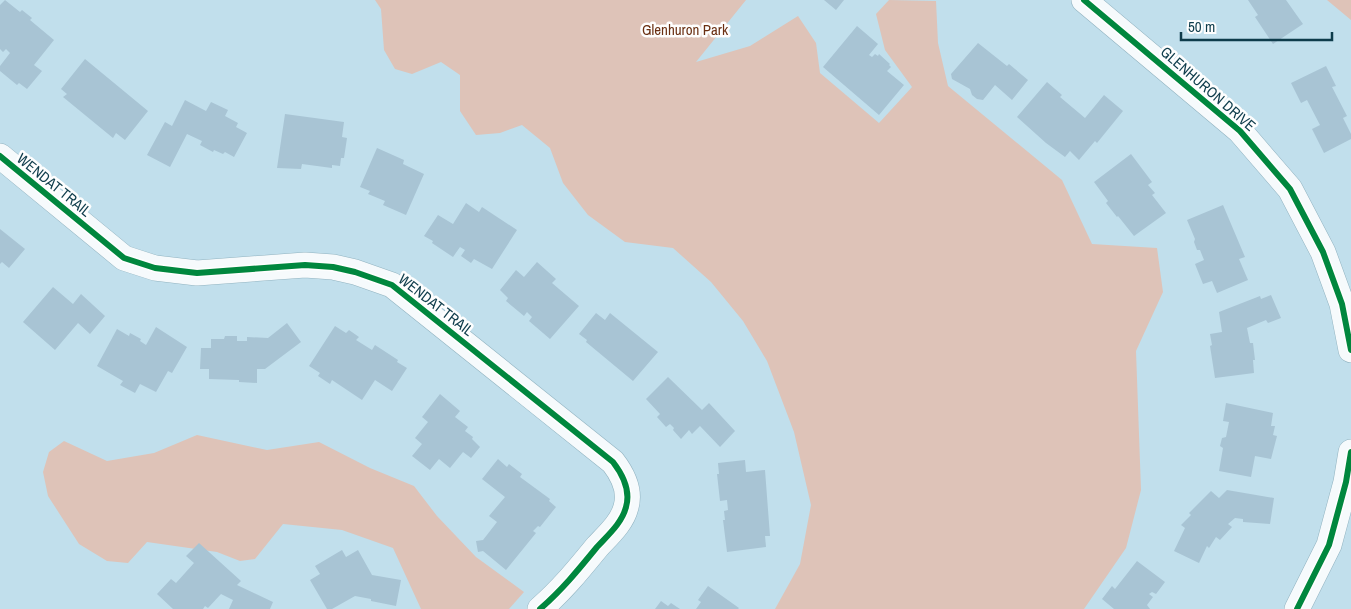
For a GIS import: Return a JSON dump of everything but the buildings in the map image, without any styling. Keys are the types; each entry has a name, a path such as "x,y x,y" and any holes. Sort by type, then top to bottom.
{"street":[{"name":"GLENHURON DRIVE","path":"1084,0 1240,130 1290,189 1323,252 1342,304 1351,350"},
{"name":"WENDAT TRAIL","path":"0,156 124,258 155,268 197,273 314,266 355,272 392,285 612,462 626,482 627,499 622,518 557,594 540,609"},
{"path":"1297,609 1329,545 1346,482 1351,452"}],"green space":[{"name":"Glenhuron Park","path":"375,0 746,0 696,62 750,46 798,16 816,43 820,73 879,123 912,87 885,50 876,14 889,0 936,1 938,43 948,86 1062,180 1092,244 1157,248 1163,292 1136,351 1141,490 1126,548 1084,609 775,609 800,564 811,505 794,432 767,361 743,321 711,282 673,248 625,242 588,215 563,183 550,148 522,125 500,133 476,135 460,111 460,75 441,62 412,74 395,69 384,50 381,9"},
{"path":"1327,0 1351,0 1351,20"},
{"path":"197,435 267,450 319,442 370,468 414,486 437,516 476,557 524,592 509,609 421,609 393,548 342,530 283,524 255,559 240,561 217,552 147,542 128,563 107,561 79,544 48,496 43,472 49,452 64,441 107,461 154,453"}],"cycle path":[{"path":"1084,0 1240,131 1290,189 1323,252 1342,304 1351,350"},
{"path":"0,156 124,258 155,268 197,273 305,265 333,267 355,272 392,285 613,462 623,477 627,489 624,513 614,528 570,579 540,609"},
{"path":"1297,609 1329,545 1346,482 1351,452"}]}
